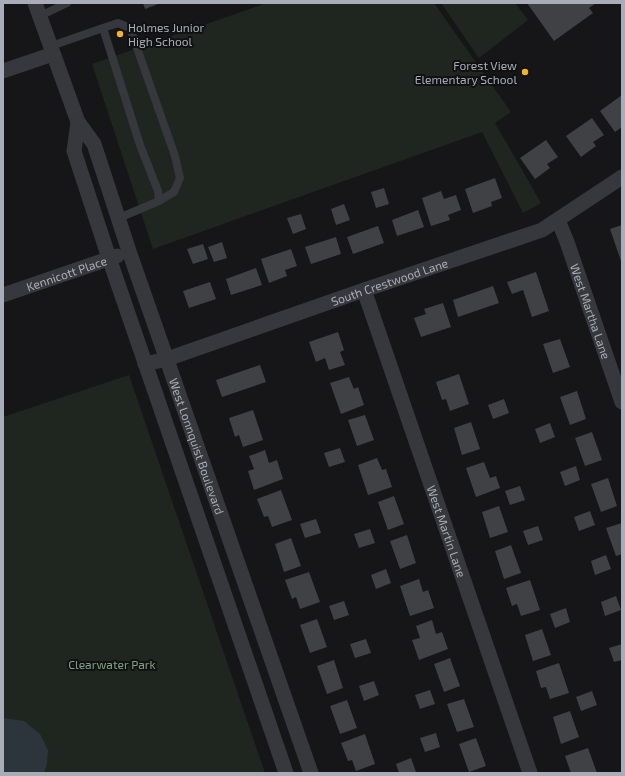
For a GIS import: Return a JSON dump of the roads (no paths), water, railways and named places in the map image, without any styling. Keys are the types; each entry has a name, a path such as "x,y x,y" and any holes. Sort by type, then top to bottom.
{"street":[{"name":"West Lonnquist Boulevard","path":"38,9 78,122 94,144 129,251 311,773"},
{"path":"3,71 52,50"},
{"name":"West Lonnquist Boulevard","path":"78,122 74,151 145,364 286,773"},
{"name":"South Crestwood Lane","path":"145,364 167,358 542,230 622,177"},
{"name":"West Martha Lane","path":"558,220 622,402"},
{"name":"Kennicott Place","path":"3,295 129,251"},
{"name":"West Martin Lane","path":"364,290 530,773"}],"lane":[{"path":"38,9 68,3"},
{"path":"52,50 118,23 130,28 175,156 180,178 174,192 159,201 119,218"},
{"path":"103,28 140,144 158,190 159,201"}],"place":[{"name":"Holmes Junior High School","path":"120,34"},
{"name":"Forest View Elementary School","path":"525,72"}],"park label":[{"name":"Clearwater Park","path":"112,664"}]}
